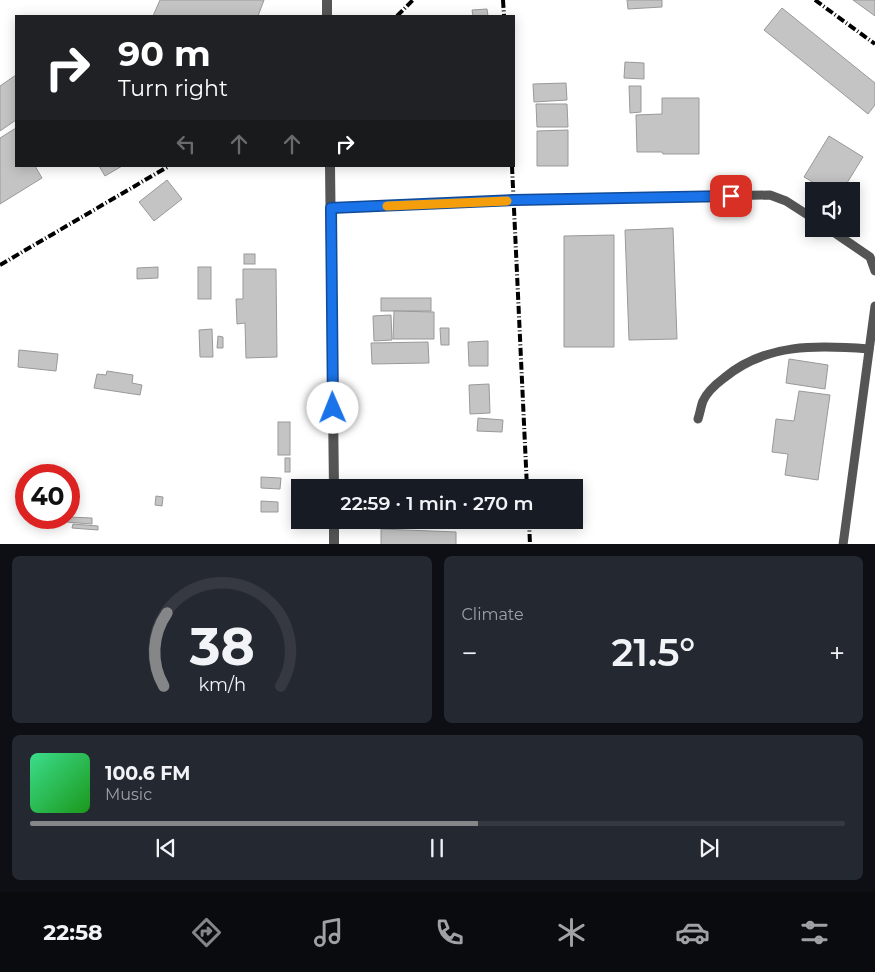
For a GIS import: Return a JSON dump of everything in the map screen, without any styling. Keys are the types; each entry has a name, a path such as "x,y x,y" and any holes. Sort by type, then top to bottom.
{"street":[{"path":"327,0 327,15"},
{"path":"330,167 334,479"},
{"path":"334,529 334,544"}],"lane":[{"path":"331,208 514,200 770,195 786,201 805,213"},
{"path":"841,237 870,257 875,271"},
{"path":"843,544 875,306"},
{"path":"698,419 704,400 714,386 733,370 757,357 785,350 810,347 834,346 869,349"}],"building":[{"path":"160,0 264,0 258,15 153,15"},
{"path":"627,0 662,0 662,7 628,9"},
{"path":"853,0 875,0 875,16"},
{"path":"782,8 875,83 875,105 868,114 764,30"},
{"path":"487,9 488,15 473,15 472,10"},
{"path":"625,62 644,63 644,79 624,78"},
{"path":"15,76 15,121 0,131 0,86"},
{"path":"566,83 567,100 534,102 533,84"},
{"path":"629,86 641,86 641,112 630,113"},
{"path":"662,98 699,98 699,154 637,152 636,115 662,114"},
{"path":"536,104 567,104 568,127 537,127"},
{"path":"15,129 15,167 36,167 42,178 0,204 0,138"},
{"path":"568,130 568,166 537,166 537,131"},
{"path":"829,136 863,157 848,182 813,182 804,177"},
{"path":"100,167 120,167 105,176"},
{"path":"167,180 182,199 154,221 139,202"},
{"path":"673,228 677,339 629,340 625,230"},
{"path":"614,235 614,347 564,347 564,236"},
{"path":"244,254 255,254 255,264 244,264"},
{"path":"158,267 158,278 137,279 137,268"},
{"path":"198,267 211,267 211,299 198,299"},
{"path":"243,269 276,269 277,357 246,358 245,323 237,324 236,299 243,299"},
{"path":"381,298 431,298 431,311 381,311"},
{"path":"394,311 434,312 434,339 393,339"},
{"path":"391,315 392,340 374,341 373,316"},
{"path":"440,328 449,328 449,345 441,345"},
{"path":"212,329 213,357 200,357 199,330"},
{"path":"218,336 223,337 223,348 217,348"},
{"path":"488,341 488,366 469,366 468,342"},
{"path":"428,342 429,363 372,364 371,343"},
{"path":"19,350 58,354 56,371 18,367"},
{"path":"789,359 828,365 825,389 786,383"},
{"path":"107,371 133,375 132,383 142,385 140,395 94,388 97,374 106,375"},
{"path":"489,384 490,413 470,414 469,385"},
{"path":"799,391 830,395 818,480 785,475 788,454 772,452 776,419 794,421"},
{"path":"478,418 503,420 502,432 477,431"},
{"path":"278,422 290,422 290,455 278,455"},
{"path":"285,458 290,458 290,472 285,472"},
{"path":"261,477 281,478 280,489 261,488"},
{"path":"156,496 163,497 162,506 155,505"},
{"path":"261,501 278,502 278,512 261,512"},
{"path":"80,517 92,518 92,524 80,523"},
{"path":"80,525 98,526 98,530 80,529"},
{"path":"381,529 456,532 456,544 381,544"}],"railway":[{"path":"398,15 413,0"},
{"path":"503,0 504,15"},
{"path":"815,0 875,44"},
{"path":"0,265 167,167"},
{"path":"512,167 527,479"},
{"path":"529,529 530,544"}],"slow traffic":[{"path":"387,206 507,201"}],"route":[{"path":"333,408 331,208 514,200 731,196"}]}
